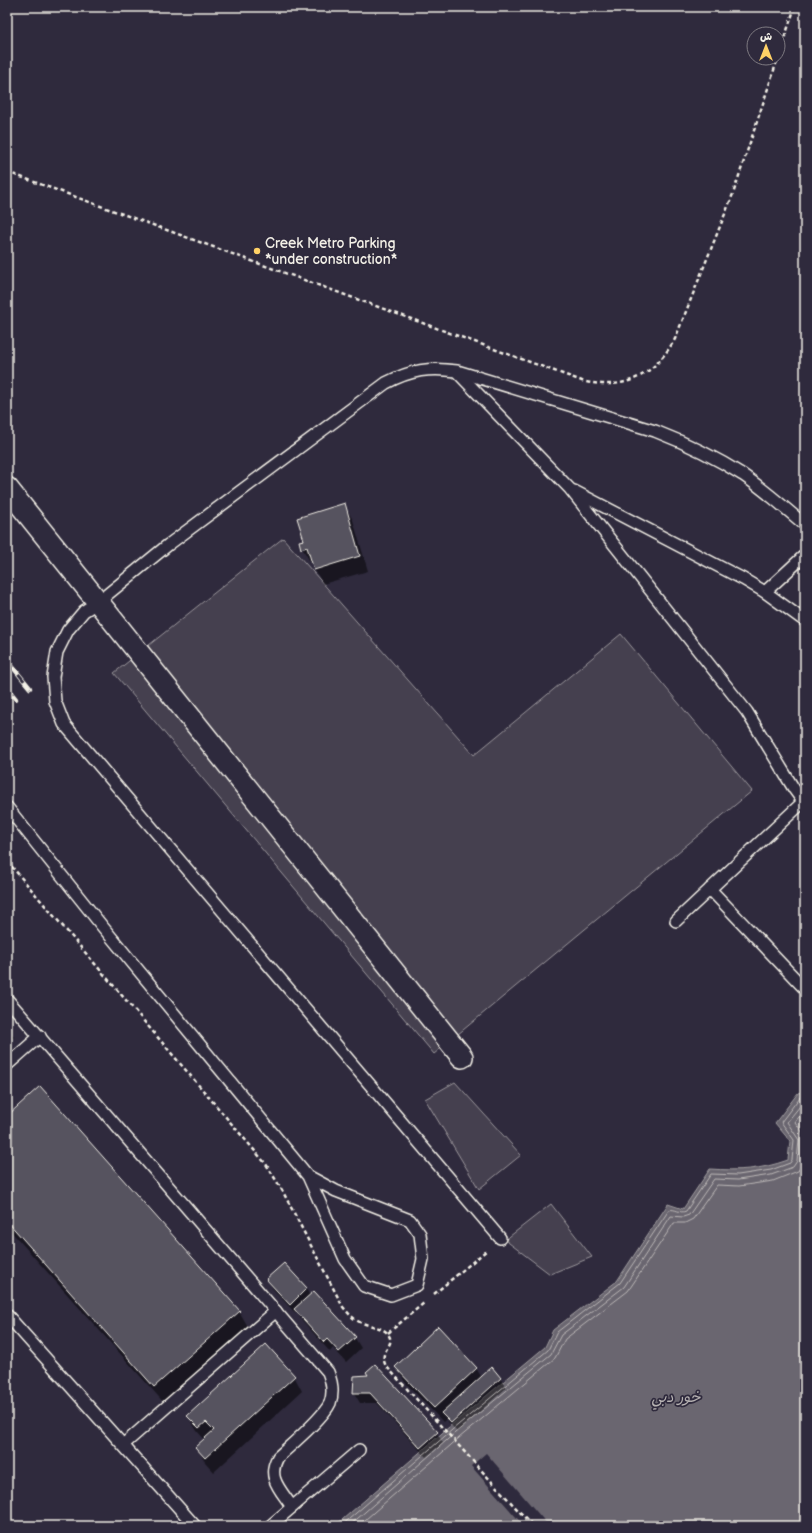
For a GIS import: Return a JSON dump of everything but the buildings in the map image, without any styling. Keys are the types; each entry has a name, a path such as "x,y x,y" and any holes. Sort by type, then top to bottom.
{"street":[{"path":"7,488 462,1057"}],"lane":[{"path":"500,1238 64,724 55,701 53,676 58,652 68,630 84,611 98,602 168,545 386,383 402,375 420,370 438,369 457,371 655,431 686,443 716,458 744,476 805,525"},
{"path":"457,371 570,489 747,712 786,777 804,803 676,921"},
{"path":"570,489 743,579 765,592 805,621"},
{"path":"765,592 805,555"},
{"path":"7,806 97,920 308,1176 345,1259 364,1286 391,1295 417,1285 423,1259 420,1234 410,1220 336,1191 308,1176"},
{"path":"710,889 805,989"},
{"path":"7,1000 40,1036 328,1372 331,1380 332,1392 330,1403 324,1413 278,1457 274,1464 272,1472 274,1480 292,1507"},
{"path":"7,1065 40,1036"},
{"path":"122,1445 276,1311"},
{"path":"7,1315 195,1526"},
{"path":"270,1526 359,1450"}],"path":[{"path":"786,34 795,7"},
{"path":"7,172 582,381 612,385 627,382 642,376 656,366 667,354 675,339 733,194 775,66"},
{"path":"7,861 266,1164 282,1190 343,1307 351,1317 361,1323 382,1329 388,1333 390,1340 389,1346 383,1353 386,1366 446,1430 474,1464 533,1526"},
{"path":"388,1333 500,1238"}],"shaded area":[{"path":"283,538 474,755 621,634 752,791 434,1054 114,673"},
{"path":"455,1082 521,1155 479,1189 425,1099"},
{"path":"551,1204 592,1257 550,1274 505,1240"}],"water":[{"name":"خور دبي","path":"805,1091 805,1526 335,1526 449,1427 545,1347 553,1330 617,1281 668,1204 683,1209 710,1169 730,1170 759,1168 788,1160 790,1141 775,1123 798,1093"}],"pier":[{"path":"486,1453 548,1525 547,1526 524,1526 471,1466"}],"railway":[{"path":"7,660 30,688"},
{"path":"7,688 16,699"}],"place":[{"name":"Creek Metro Parking *under construction*","path":"257,251"}]}
